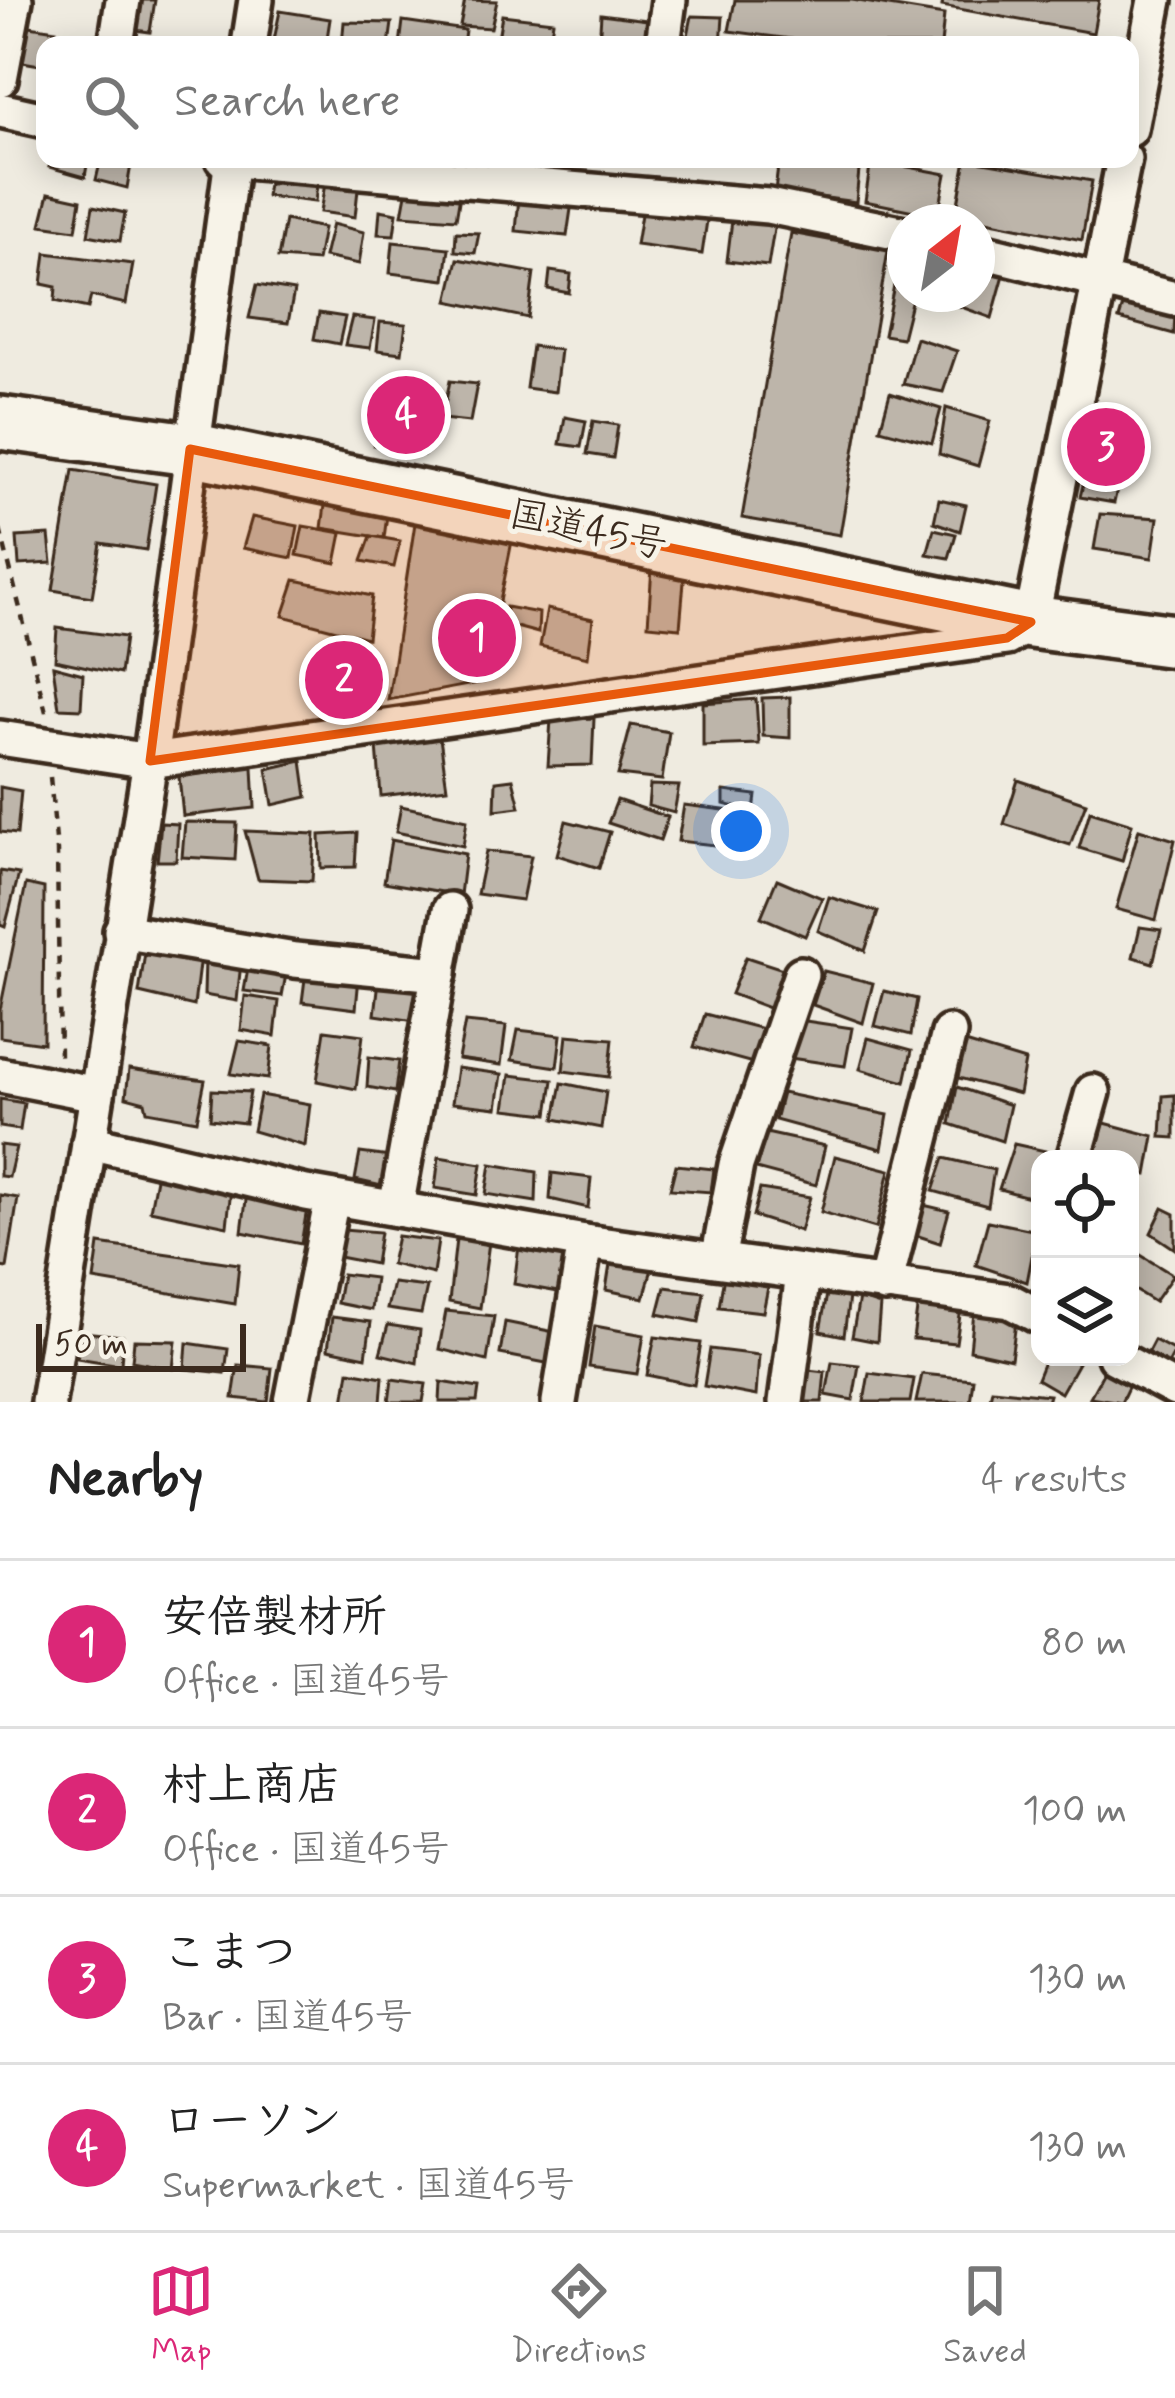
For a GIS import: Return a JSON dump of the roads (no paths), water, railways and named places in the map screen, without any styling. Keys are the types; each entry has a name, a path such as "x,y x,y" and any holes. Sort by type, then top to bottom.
{"highway":[{"name":"国道45号","path":"0,423 190,449 1031,622 1175,641"}],"street":[{"path":"0,80 15,0"},
{"path":"117,36 123,0"},
{"path":"250,36 256,0"},
{"path":"664,36 669,0"},
{"path":"1139,83 1155,0"},
{"path":"0,110 36,118"},
{"path":"48,1402 151,761 228,168"},
{"path":"323,168 768,206 887,230"},
{"path":"0,738 151,761 1006,638 1031,622 1122,168"},
{"path":"995,254 1175,299"},
{"path":"396,1208 451,910"},
{"path":"121,931 295,960 439,974"},
{"path":"718,1260 736,1165 801,974"},
{"path":"885,1286 949,1033"},
{"path":"0,1075 97,1094"},
{"path":"1077,1150 1093,1092"},
{"path":"89,1142 332,1198 584,1242 1031,1304"},
{"path":"292,1402 332,1198"},
{"path":"559,1402 584,1242"},
{"path":"786,1402 803,1274"},
{"path":"1132,1366 1175,1388"}],"place":[{"name":"ローソン","path":"406,415"},
{"name":"こまつ","path":"1106,447"},
{"name":"安倍製材所","path":"477,638"},
{"name":"村上商店","path":"344,680"}]}
